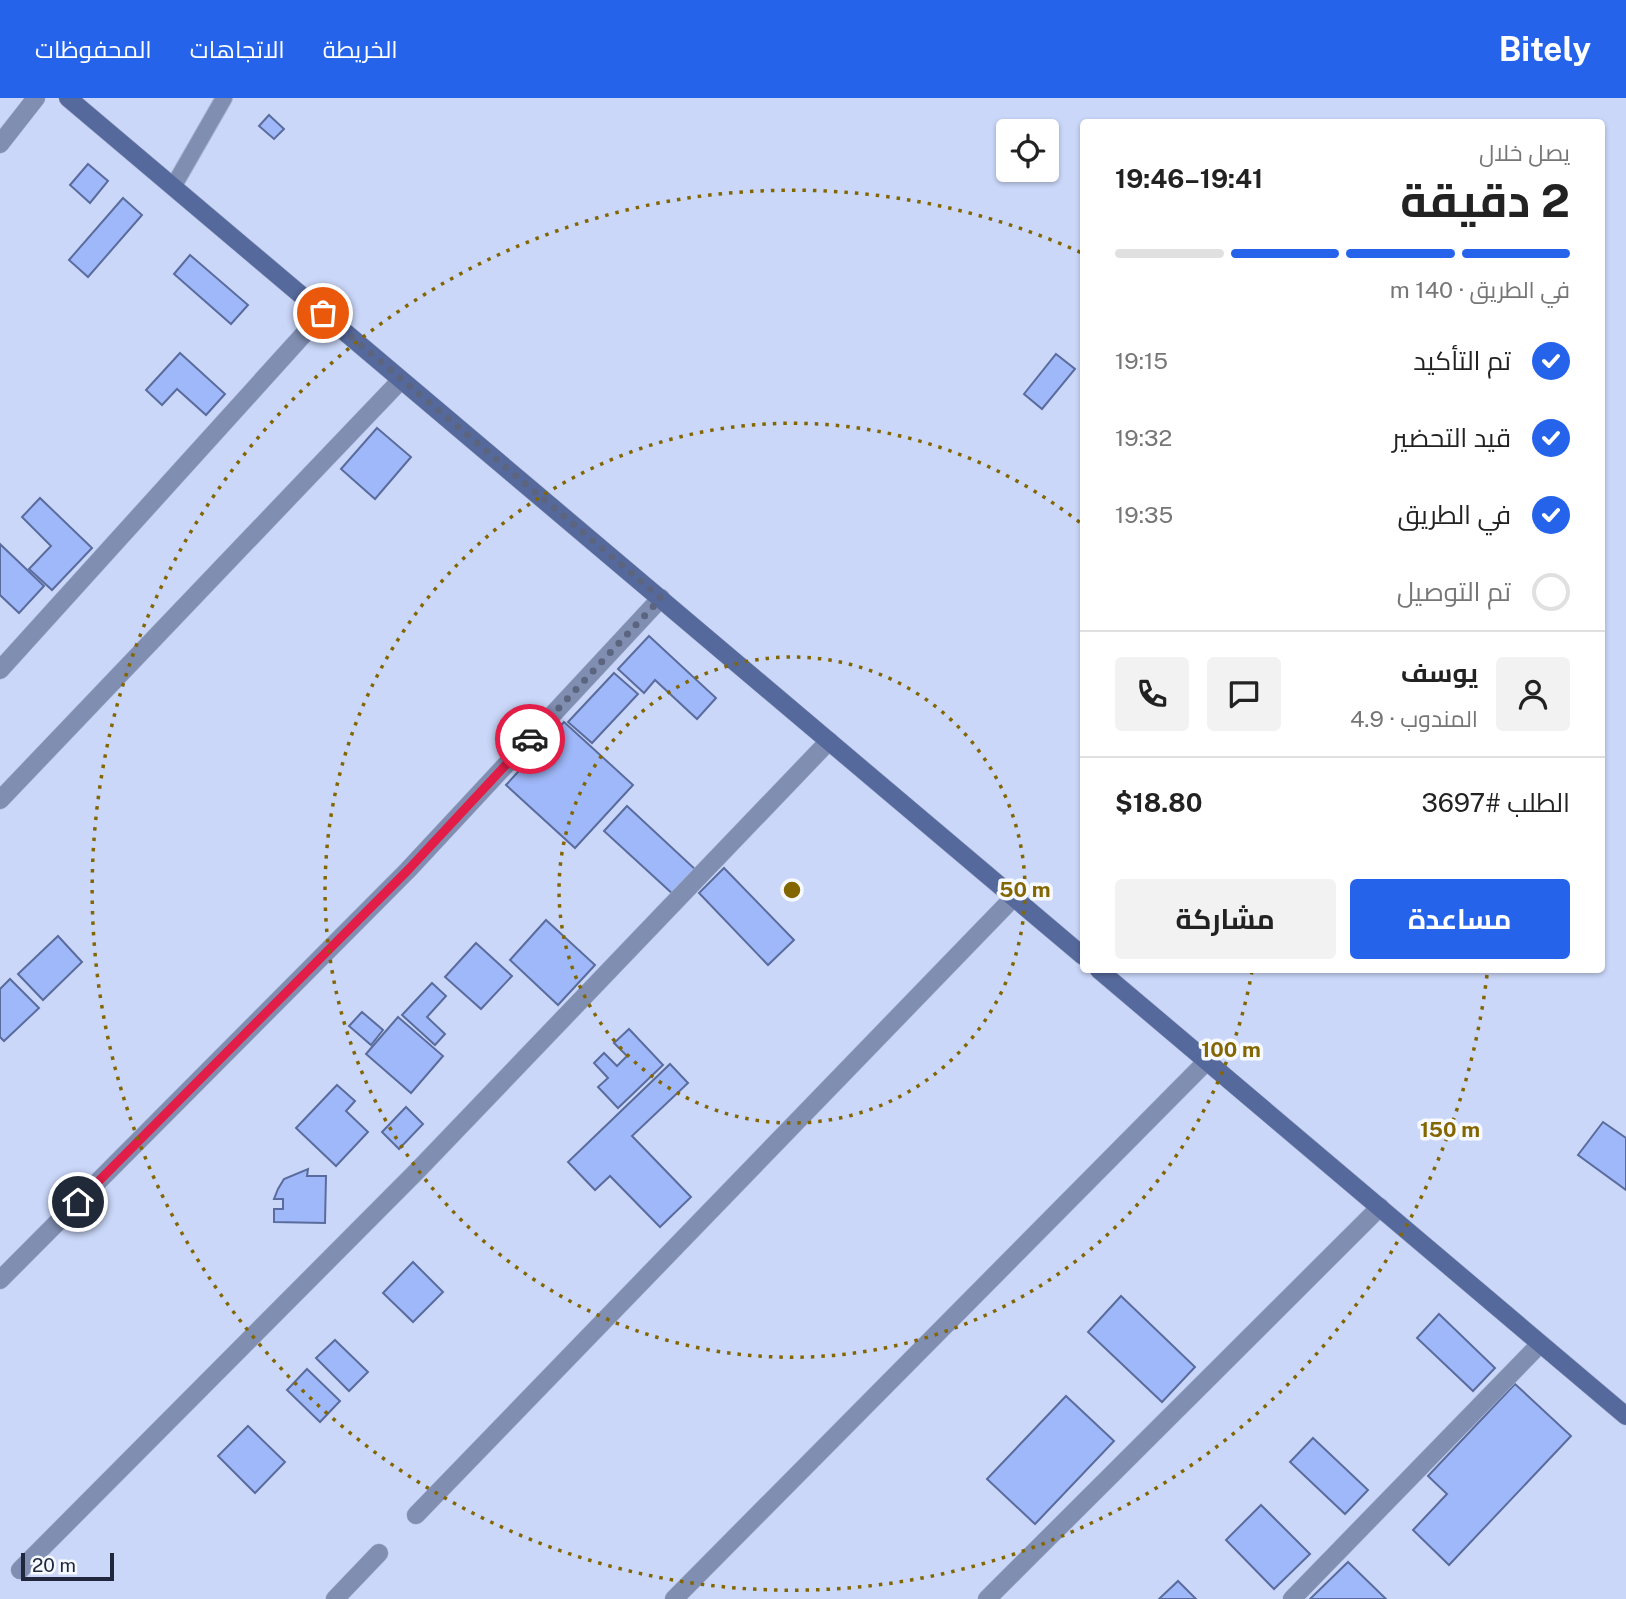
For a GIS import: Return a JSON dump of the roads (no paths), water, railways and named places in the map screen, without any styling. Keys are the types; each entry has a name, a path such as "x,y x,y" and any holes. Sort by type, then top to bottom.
{"street":[{"path":"0,143 36,98"},
{"path":"68,98 1080,953"},
{"path":"0,670 323,313"},
{"path":"0,800 400,381"},
{"path":"0,1280 408,870 661,598"},
{"path":"20,1570 417,1171 830,741"},
{"path":"416,1515 1014,897"},
{"path":"1103,973 1626,1416"},
{"path":"674,1599 1207,1061"},
{"path":"987,1599 1380,1207"},
{"path":"1292,1599 1540,1344"},
{"path":"335,1599 379,1553"}],"lane":[{"path":"173,187 224,98"}]}
